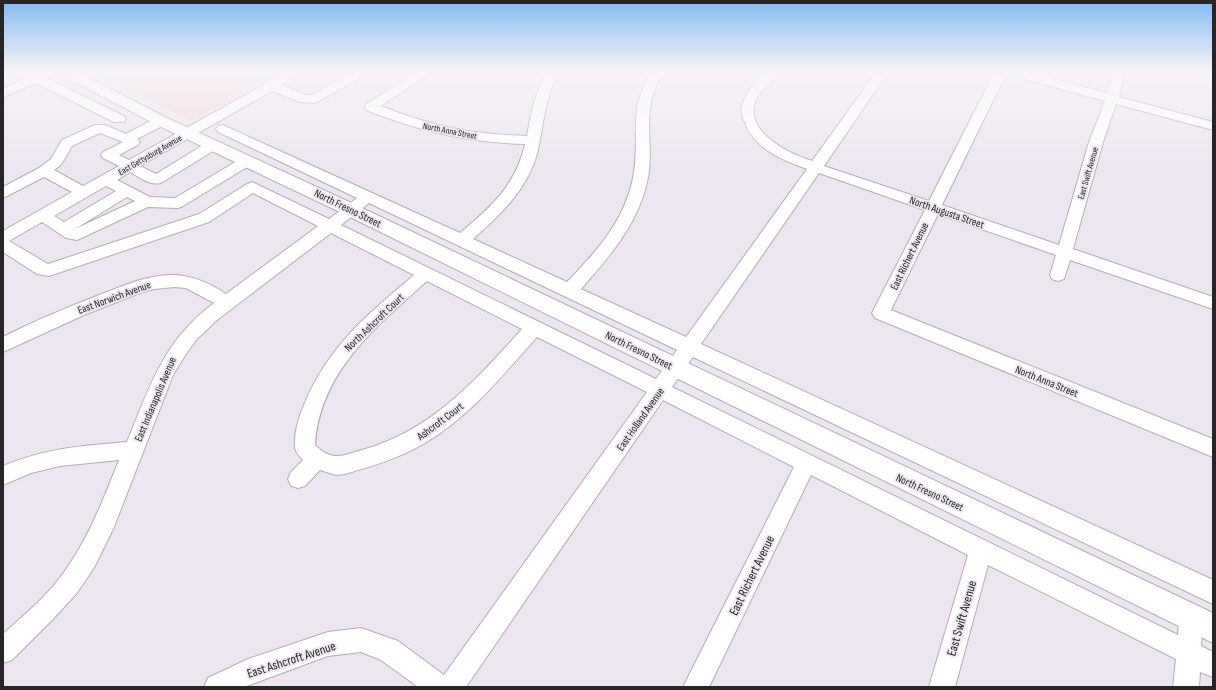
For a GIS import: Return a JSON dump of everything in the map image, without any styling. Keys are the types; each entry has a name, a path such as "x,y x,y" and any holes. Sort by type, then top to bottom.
{"main road":[{"name":"North Fresno Street","path":"128,103 1202,623"}],"street":[{"path":"87,103 119,119"},
{"name":"East Gettysburg Avenue","path":"3,238 241,103"},
{"name":"North Anna Street","path":"377,103 371,107 414,124 447,132 495,139 532,140"},
{"path":"462,241 495,211 513,190 524,170 530,154 540,103"},
{"path":"569,291 600,257 617,234 630,211 637,193 642,166 643,103"},
{"name":"North Augusta Street","path":"748,103 748,115 753,129 761,140 774,150 791,158 1213,303"},
{"name":"East Holland Avenue","path":"451,687 861,103"},
{"name":"East Richert Avenue","path":"881,313 985,103"},
{"name":"East Swift Avenue","path":"1058,275 1096,142 1110,103"},
{"path":"1131,103 1213,126"},
{"path":"127,138 161,120"},
{"path":"3,193 44,171 56,162 67,143 100,128 127,138 133,142 108,155 156,180 213,145"},
{"name":"North Fresno Street","path":"223,129 1213,592"},
{"path":"42,216 72,234 77,235 146,202 178,203 247,161"},
{"path":"44,171 84,193"},
{"path":"106,180 146,202"},
{"path":"3,245 43,270 49,270 204,218 252,187 981,548 1213,665"},
{"path":"63,229 128,191"},
{"name":"East Indianapolis Avenue","path":"3,651 45,611 69,585 87,558 103,527 164,374 175,352 192,332 227,303 368,197"},
{"name":"North Ashcroft Court","path":"317,460 305,448 309,418 326,379 341,354 351,342 426,273"},
{"name":"East Norwich Avenue","path":"3,345 58,318 138,287 155,283 171,281 187,282 201,287 227,303"},
{"name":"North Anna Street","path":"881,313 1213,448"},
{"name":"Ashcroft Court","path":"317,460 337,466 376,456 414,440 450,415 478,389 535,327"},
{"path":"3,476 28,465 60,457 134,450"},
{"path":"298,479 317,460"},
{"name":"East Richert Avenue","path":"696,687 807,462"},
{"name":"East Swift Avenue","path":"942,687 981,548"},
{"path":"1186,687 1189,653 1202,623"},
{"name":"East Ashcroft Avenue","path":"217,687 248,672 328,644 361,640 389,650 439,687"}],"shaded area":[{"path":"154,103 224,103 194,120 189,120"}]}
